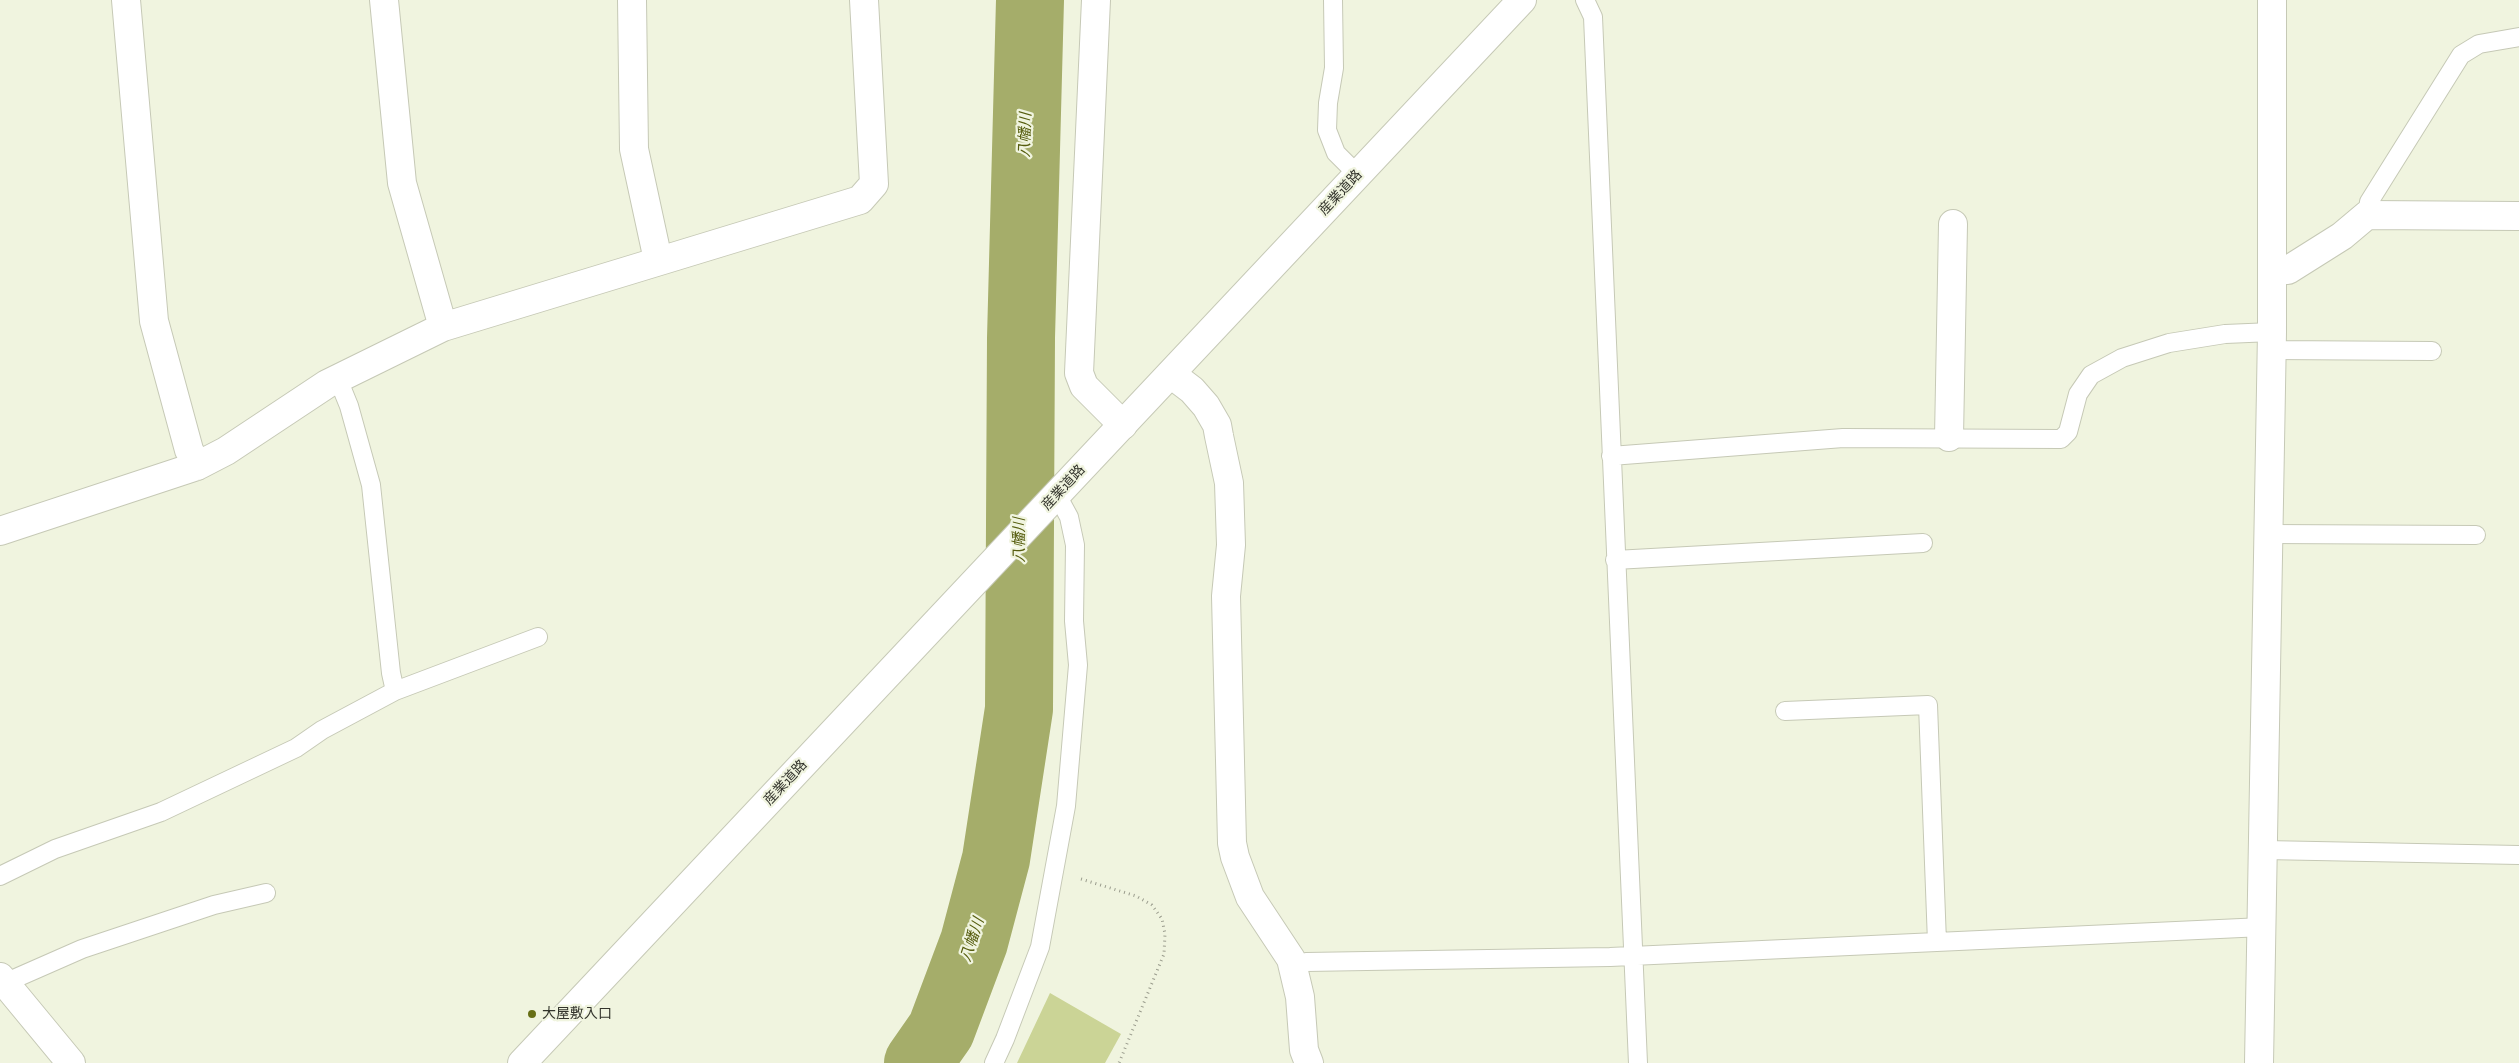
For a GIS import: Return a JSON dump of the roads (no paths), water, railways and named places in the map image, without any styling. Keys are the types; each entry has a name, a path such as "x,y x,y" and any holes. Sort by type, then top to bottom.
{"street":[{"path":"126,0 154,322 189,450 197,466"},
{"path":"384,0 402,183 443,326"},
{"path":"632,0 634,149 658,260"},
{"path":"0,531 197,466 226,451 338,378 443,326 860,200 874,184 864,0"},
{"path":"1096,0 1079,373 1084,386 1123,425"},
{"name":"産業道路","path":"522,1063 1522,0"},
{"path":"2259,1063 2263,927 2272,341 2272,0"},
{"path":"2272,270 2288,270 2342,236 2367,215 2519,216"},
{"path":"1949,437 1953,224"},
{"path":"1171,374 1192,390 1206,406 1217,425 1228,483 1231,546 1226,596 1226,632 1231,820 1235,858 1250,897 1278,936 1294,966 1300,997 1304,1050 1309,1063"},
{"path":"2,982 71,1063"}],"lane":[{"path":"1333,0 1334,68 1328,103 1327,130 1336,153 1358,175"},
{"path":"1585,0 1593,17 1638,1063"},
{"path":"2367,215 2370,202 2378,186 2461,56 2479,44 2519,37"},
{"path":"1611,456 1843,438 2061,439 2068,432 2078,394 2091,375 2122,358 2178,342 2225,334 2272,341 2432,351"},
{"path":"338,378 349,406 371,485 391,673 396,691"},
{"path":"994,1063 1040,947 1066,806 1078,665 1074,621 1075,545 1069,517 1057,495"},
{"path":"2269,534 2476,535"},
{"path":"1616,560 1923,543"},
{"path":"0,876 55,849 161,812 296,748 322,730 396,691 538,636"},
{"path":"1785,711 1928,705 1938,942"},
{"path":"2264,850 2519,855"},
{"path":"2,982 91,945 214,905 266,893"},
{"path":"1294,966 1306,962 1632,956 2263,927"}],"waterway":[{"name":"八幡川","path":"918,1063 941,1030 974,942 996,859 1019,709 1021,338 1030,0"}],"place":[{"name":"大屋敷入口","path":"532,1014"}]}
